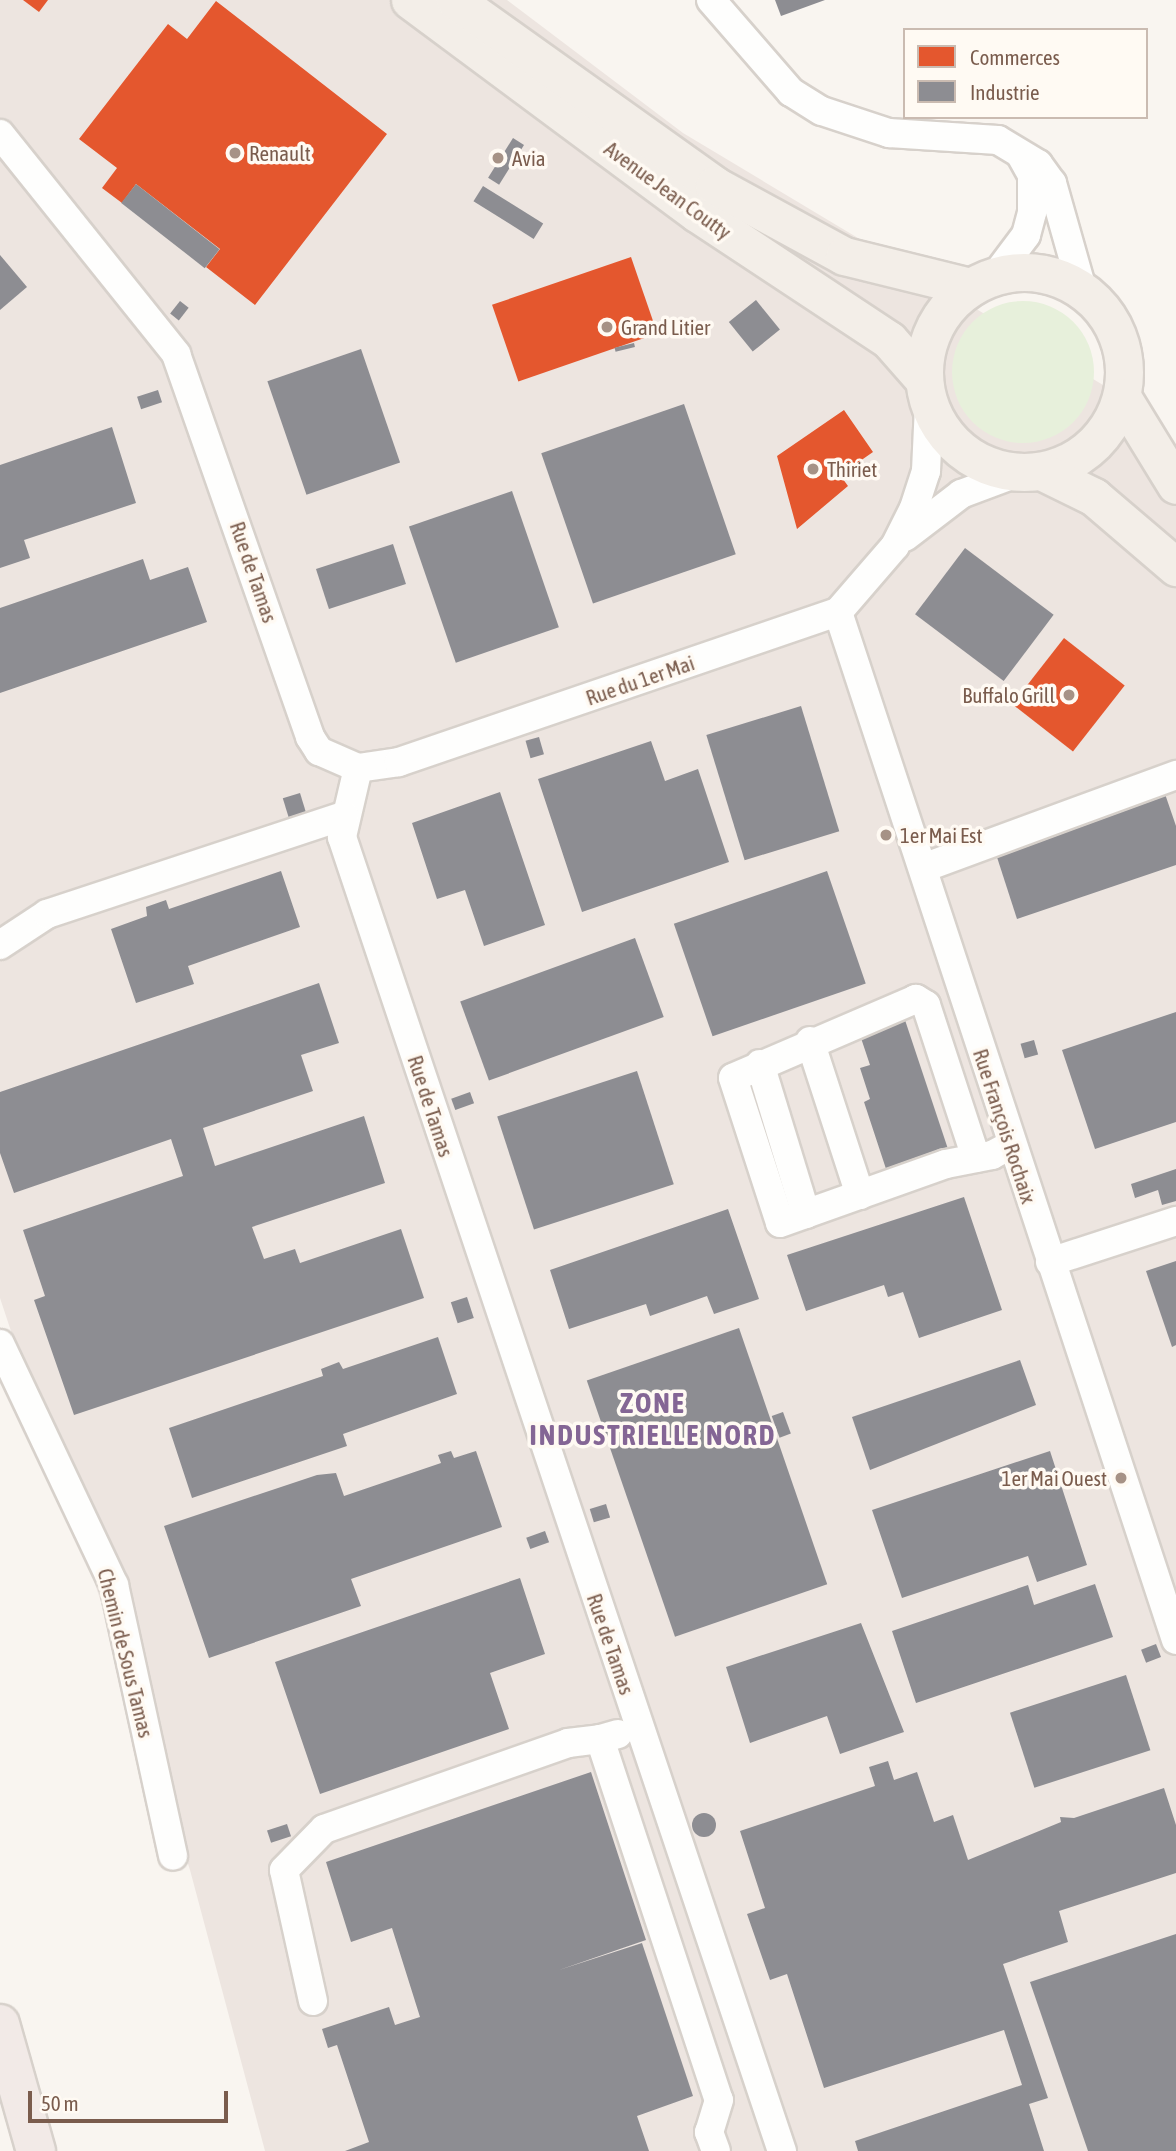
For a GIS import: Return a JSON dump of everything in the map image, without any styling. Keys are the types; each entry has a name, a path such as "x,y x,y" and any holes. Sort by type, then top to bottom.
{"highway":[{"path":"0,2024 36,2151"}],"main road":[{"name":"Avenue Jean Coutty","path":"410,0 697,213 889,340 926,393"},
{"name":"Avenue Jean Coutty","path":"455,0 714,185 844,256 983,281"},
{"path":"1176,485 1122,397 1119,337 1082,289 1026,271 983,281 934,327 926,393 963,453 1029,472 1094,497 1176,567"},
{"path":"1029,472 1092,446 1122,397"}],"street":[{"path":"711,0 783,84 821,111 889,133 974,134 1017,150 1052,183 1082,289"},
{"name":"Rue de Tamas","path":"0,134 176,354 310,737 319,751 358,768 344,816 342,837 782,2151"},
{"path":"983,281 1026,235 1032,212 1032,175 1017,150"},
{"path":"895,546 926,471 926,393"},
{"path":"838,612 895,546 961,494 1029,472"},
{"name":"Rue du 1er Mai","path":"358,768 399,762 838,612"},
{"name":"Rue François Rochaix","path":"838,612 1011,1145 1176,1640"},
{"path":"923,868 1176,775"},
{"path":"0,945 47,914 344,816"},
{"path":"976,1158 926,1005 916,999 810,1041 733,1078 780,1223 976,1158 1011,1145"},
{"path":"810,1041 860,1195"},
{"path":"1050,1262 1176,1221"},
{"name":"Chemin de Sous Tamas","path":"0,1344 114,1585 173,1856"},
{"path":"313,2001 284,1870 324,1829 568,1743 600,1739 640,1728"},
{"path":"600,1739 719,2100 709,2132 716,2151"}],"shaded area":[{"path":"0,0 507,0 683,133 1148,412 1176,446 1176,2151 265,2151 190,1870 0,1298"}],"green space":[{"path":"1023,301 1050,306 1073,322 1089,345 1094,372 1089,399 1073,422 1050,438 1023,443 996,438 973,422 957,399 952,372 957,345 973,322 996,306"}],"building: Commerces":[{"path":"23,0 48,0 39,12"},
{"name":"Renault","path":"216,1 387,134 255,305 206,267 220,249 136,184 122,203 102,188 117,168 79,139 168,24 187,39"},
{"path":"631,257 657,334 518,381 492,305"},
{"name":"Thiriet","path":"844,410 873,452 840,475 848,486 797,529 777,456"},
{"name":"Buffalo Grill","path":"1064,638 1125,685 1073,752 1012,704"}],"building: Industrie":[{"path":"775,0 825,0 781,16"},
{"path":"513,138 524,145 499,185 488,178"},
{"path":"136,184 220,249 205,268 121,203"},
{"path":"483,186 543,224 534,239 473,201"},
{"path":"0,255 27,287 0,310"},
{"path":"756,300 780,330 753,352 729,322"},
{"path":"180,301 189,308 179,320 170,314"},
{"path":"634,343 635,347 616,352 615,348"},
{"path":"361,349 400,462 306,495 267,381"},
{"path":"158,390 162,402 141,409 137,397"},
{"path":"684,404 736,554 593,603 541,453"},
{"path":"112,427 136,503 24,540 30,558 0,568 0,465"},
{"path":"512,491 559,627 456,663 409,526"},
{"path":"393,544 406,584 329,609 316,569"},
{"path":"965,548 1054,615 1004,681 915,614"},
{"path":"143,559 150,580 188,567 207,622 0,693 0,608"},
{"path":"801,706 839,831 745,860 706,735"},
{"path":"539,737 544,754 531,758 526,741"},
{"path":"651,741 665,781 698,769 729,862 582,912 538,779"},
{"path":"500,792 545,925 484,946 465,890 437,899 412,823"},
{"path":"300,793 308,819 291,824 283,798"},
{"path":"1165,794 1176,826 1176,865 1017,919 995,851"},
{"path":"281,871 300,927 188,966 194,984 136,1003 111,929 147,916 146,907 166,900 169,909"},
{"path":"827,871 866,984 713,1036 674,924"},
{"path":"635,938 664,1017 489,1081 460,1002"},
{"path":"319,983 339,1043 301,1055 313,1091 203,1128 215,1166 364,1116 385,1183 252,1227 264,1259 295,1249 300,1263 401,1229 424,1298 74,1415 34,1300 45,1296 23,1230 183,1176 171,1139 14,1193 0,1153 0,1092"},
{"path":"1176,1012 1176,1122 1095,1149 1062,1050"},
{"path":"903,1014 950,1155 888,1175 864,1102 870,1099 860,1068 870,1065 858,1029"},
{"path":"1034,1040 1038,1054 1025,1058 1021,1044"},
{"path":"637,1071 674,1184 534,1230 497,1116"},
{"path":"470,1092 474,1103 455,1110 451,1099"},
{"path":"1176,1169 1176,1201 1162,1205 1158,1190 1135,1198 1131,1184"},
{"path":"964,1197 1002,1310 919,1338 903,1292 888,1297 884,1285 806,1311 787,1255"},
{"path":"728,1209 759,1299 714,1314 707,1296 650,1316 646,1304 569,1329 550,1270"},
{"path":"1176,1261 1176,1345 1172,1347 1146,1271"},
{"path":"467,1297 474,1318 458,1323 451,1302"},
{"path":"739,1328 827,1584 675,1637 587,1380"},
{"path":"438,1337 457,1394 343,1434 347,1446 192,1498 169,1428 323,1376 321,1369 339,1362 343,1369"},
{"path":"1020,1360 1036,1405 870,1470 852,1417"},
{"path":"783,1412 791,1434 780,1438 772,1416"},
{"path":"451,1451 454,1458 476,1451 502,1527 351,1579 361,1606 209,1658 164,1526 317,1475 336,1473 344,1496 441,1463 438,1455"},
{"path":"1050,1451 1087,1565 1037,1582 1028,1556 902,1598 872,1510"},
{"path":"606,1504 610,1517 594,1522 590,1509"},
{"path":"545,1531 549,1542 530,1549 526,1538"},
{"path":"520,1578 545,1654 490,1673 509,1729 320,1794 275,1662"},
{"path":"1095,1584 1113,1637 916,1703 892,1631 1028,1585 1034,1605"},
{"path":"861,1623 904,1732 840,1754 827,1716 750,1743 726,1667"},
{"path":"1156,1644 1161,1657 1146,1663 1141,1650"},
{"path":"1126,1675 1150,1750 1034,1788 1010,1713"},
{"path":"888,1761 894,1780 917,1772 934,1822 953,1815 968,1860 1061,1822 1060,1817 1074,1818 1164,1788 1176,1825 1176,1873 1059,1911 1068,1942 1003,1964 1048,2098 1029,2104 1044,2151 858,2151 855,2141 1022,2085 1004,2030 824,2088 787,1974 770,1980 747,1914 765,1908 740,1831 875,1786 869,1767"},
{"path":"591,1772 646,1940 559,1970 642,1943 693,2096 637,2116 649,2151 345,2151 369,2142 337,2045 328,2048 322,2029 389,2007 395,2025 420,2017 392,1928 351,1942 326,1862"},
{"path":"704,1813 715,1820 716,1825 709,1836 704,1837 693,1830 692,1825 699,1814"},
{"path":"287,1824 291,1836 271,1843 267,1830"},
{"path":"1176,1934 1176,2151 1088,2151 1030,1982"}],"place":[{"name":"Renault","path":"235,153"},
{"name":"Avia","path":"498,158"},
{"name":"Grand Litier","path":"607,327"},
{"name":"Thiriet","path":"813,469"},
{"name":"Buffalo Grill","path":"1069,695"},
{"name":"1er Mai Est","path":"886,835"},
{"name":"1er Mai Ouest","path":"1121,1478"}],"district":[{"name":"ZONE INDUSTRIELLE NORD","path":"653,1419"}]}
